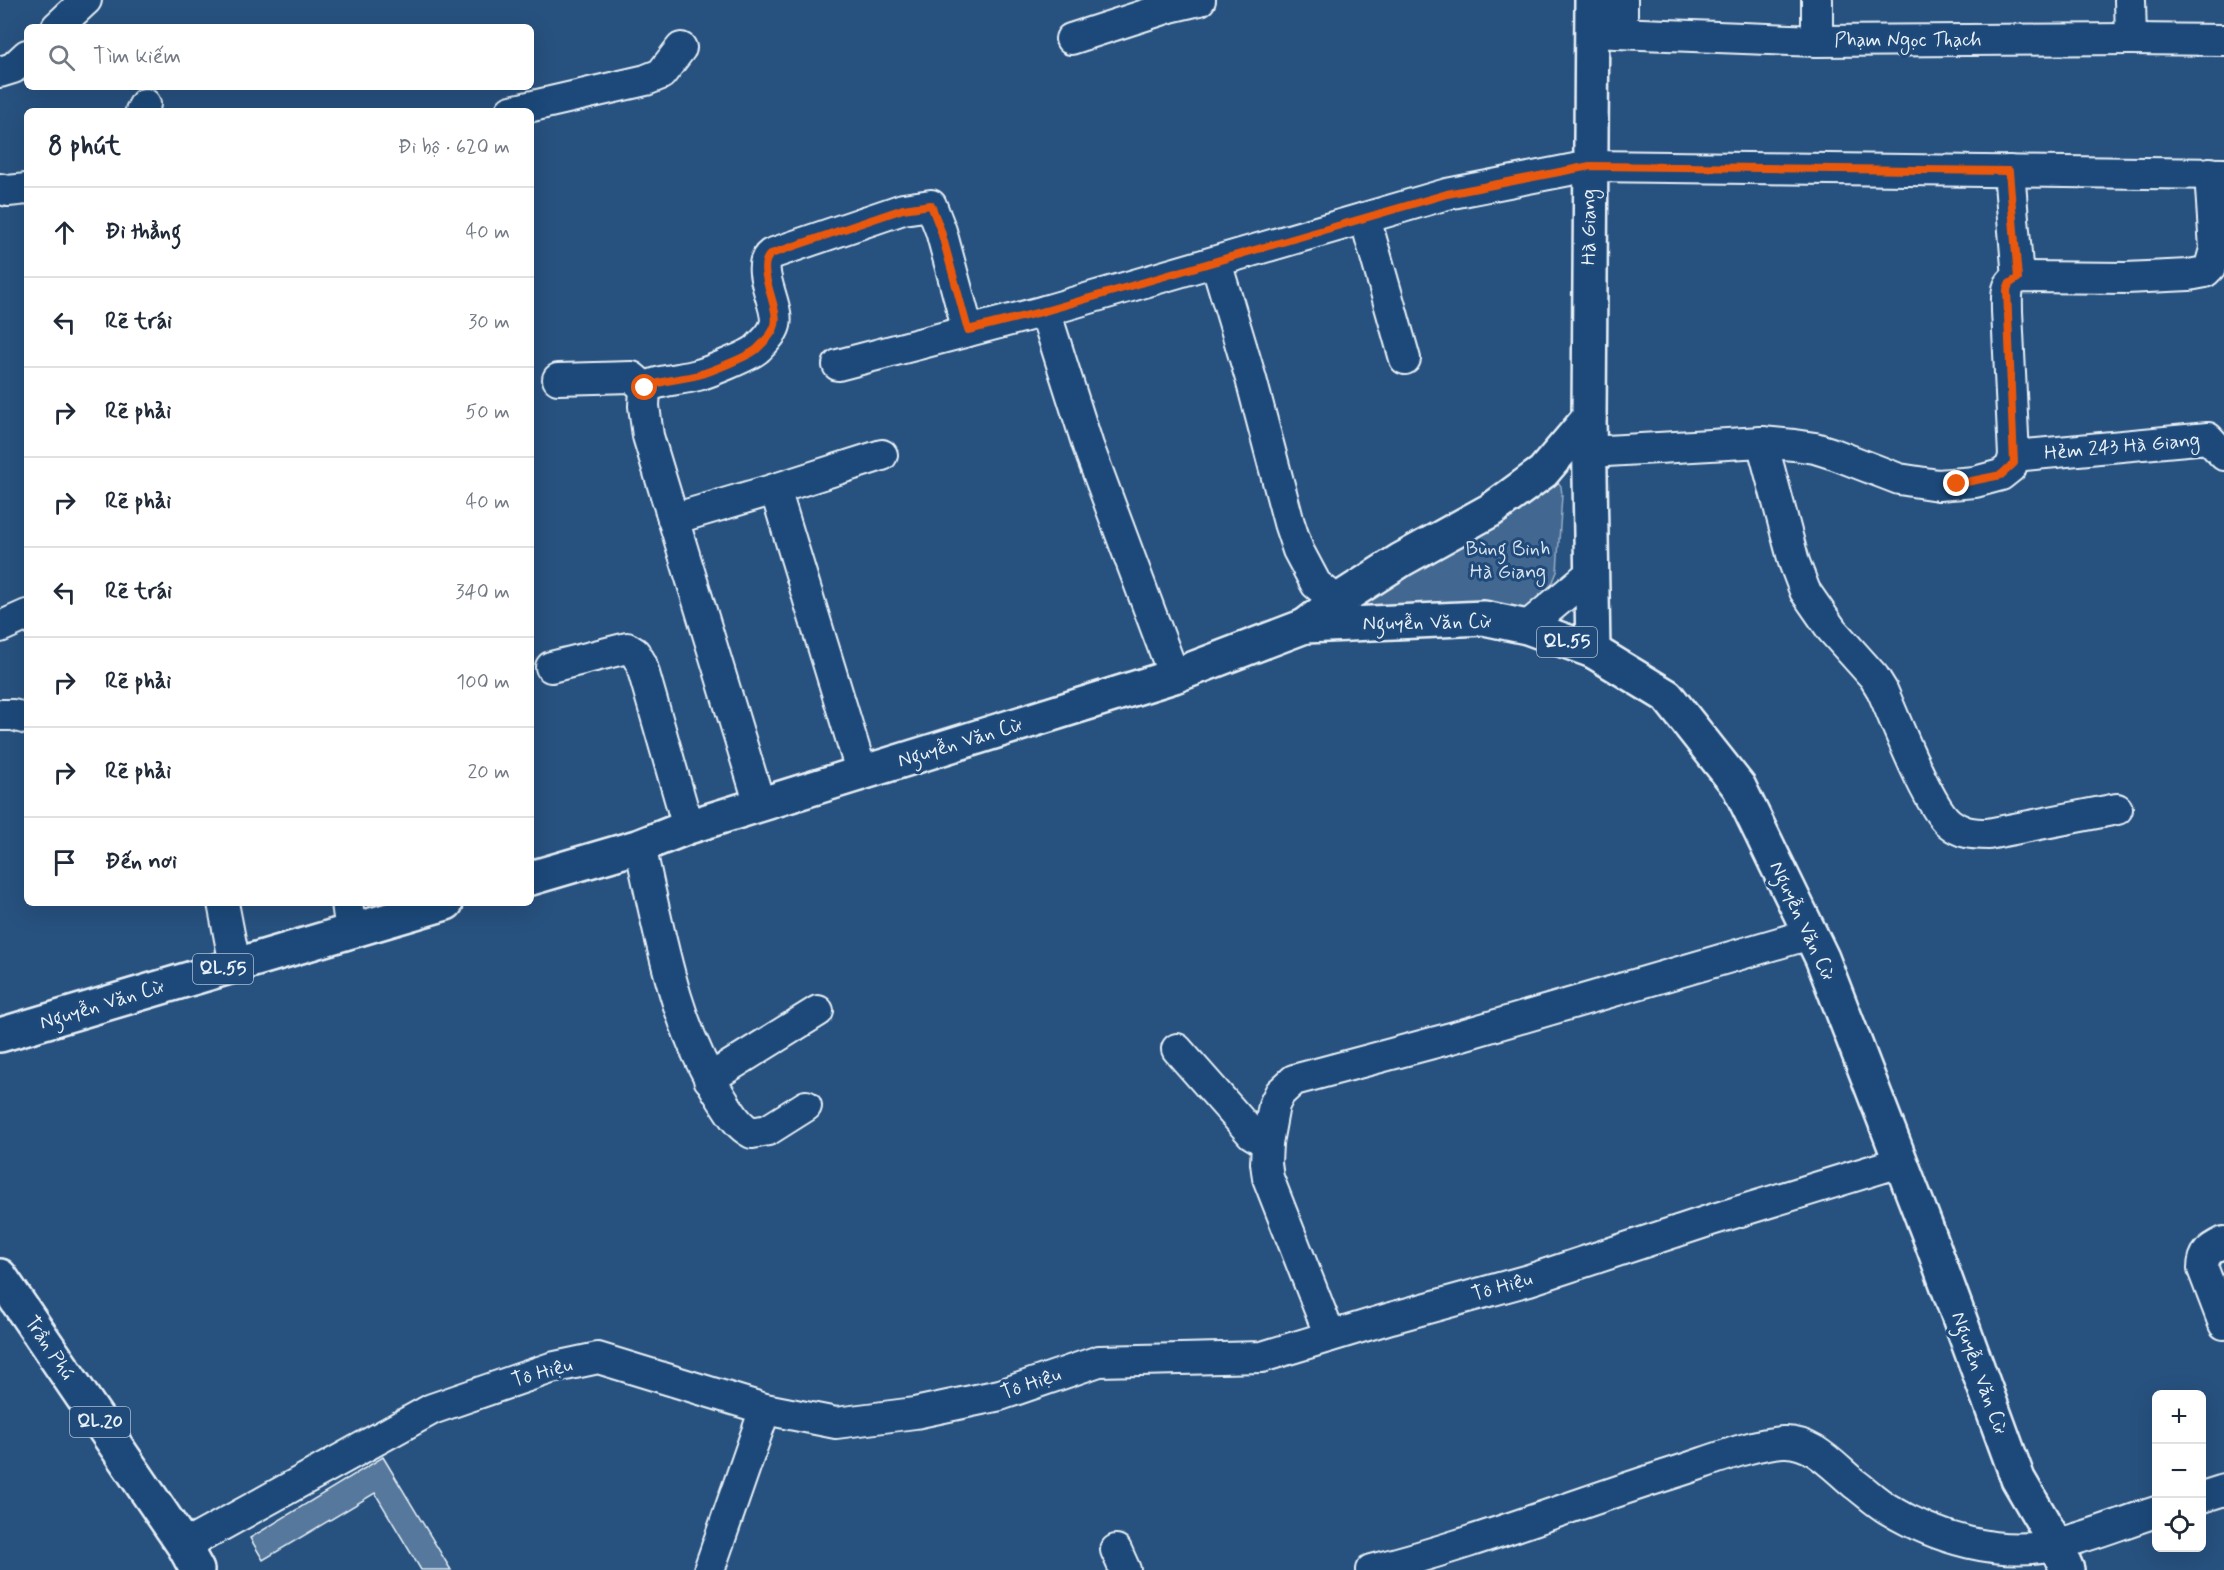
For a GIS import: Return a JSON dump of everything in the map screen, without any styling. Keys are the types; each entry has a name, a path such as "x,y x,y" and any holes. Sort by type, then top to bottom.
{"highway":[{"name":"Hà Giang","path":"1592,0 1606,33 1590,166 1588,418 1593,651"},
{"path":"1305,626 1401,560 1499,503 1543,472 1588,418"},
{"name":"Nguyễn Văn Cừ","path":"534,877 640,846 688,827 1174,676 1305,626 1484,618 1527,627 1593,651 1667,696 1740,787 1822,958 2018,1479 2061,1557"},
{"name":"Nguyễn Văn Cừ","path":"0,1035 235,965 349,917 425,906"},
{"name":"Trần Phú","path":"0,1276 190,1558"}],"street":[{"path":"60,24 86,0"},
{"path":"1071,39 1170,7 1200,0"},
{"name":"Hà Giang","path":"1606,33 1622,0"},
{"path":"1817,0 1817,41"},
{"path":"2130,0 2131,39"},
{"name":"Phạm Ngọc Thạch","path":"1606,33 1817,41 2224,40"},
{"path":"524,108 646,80 661,74 681,48"},
{"path":"0,72 13,68 24,58"},
{"path":"838,365 1045,311 1447,194 1590,166 2217,174 2215,249 2210,267 2205,272 2126,278 2018,278 2009,284 2007,290 2014,456 2011,467 2001,475 1975,482 1938,485 1899,480 1815,448 1762,442 1589,452"},
{"path":"2009,171 2018,278"},
{"path":"0,189 9,191 24,189"},
{"path":"645,388 662,382 699,375 754,352 767,339 776,327 775,309 767,283 766,261 771,254 903,209 931,205 941,231 968,330"},
{"path":"1365,218 1405,359"},
{"path":"1216,261 1298,550 1316,584 1337,602"},
{"path":"1045,311 1091,457 1174,676"},
{"path":"558,379 632,377 645,388"},
{"path":"645,388 644,406 648,436 760,805"},
{"name":"Hẻm 243 Hà Giang","path":"2014,456 2208,438 2224,455"},
{"path":"1762,442 1804,591 1882,690 1930,796 1948,822 1960,831 1988,834 2117,809"},
{"path":"674,519 882,455"},
{"path":"775,489 862,774"},
{"path":"1527,627 1590,574"},
{"path":"0,627 24,616"},
{"path":"551,667 627,648 635,653 641,663 688,827"},
{"path":"0,715 24,718"},
{"path":"640,846 670,979 693,1046 709,1079 735,1119 752,1133 768,1131 806,1106"},
{"path":"224,906 235,965"},
{"path":"1330,1336 1268,1178 1267,1143 1274,1105 1280,1093 1294,1080 1455,1037 1810,934"},
{"path":"709,1079 818,1011"},
{"path":"1177,1048 1252,1134 1267,1143"},
{"name":"Tô Hiệu","path":"190,1558 432,1409 551,1368 598,1358 765,1409 836,1423 895,1415 1000,1395 1099,1361 1262,1357 1529,1280 1711,1220 1900,1162"},
{"path":"2224,1242 2207,1251 2202,1269 2224,1324"},
{"path":"709,1570 765,1409"},
{"path":"1371,1570 1433,1562 1635,1485 1761,1446 1784,1442 1803,1444 1819,1454 1886,1508 1925,1527 1957,1539 1989,1546 2016,1548 2061,1557 2152,1514"},
{"path":"2206,1496 2224,1490"}],"green space":[{"name":"Bùng Binh Hà Giang","path":"1552,481 1557,481 1561,486 1562,495 1557,572 1548,593 1525,612 1360,608 1352,604"}],"building":[{"path":"383,1457 451,1570 421,1570 375,1493 263,1560 250,1538"}],"route":[{"path":"645,388 662,382 699,375 754,352 767,339 776,327 775,309 767,283 767,256 903,209 931,205 941,231 968,330 1045,311 1447,194 1590,166 2009,171 2018,278 2009,284 2007,290 2014,463 2007,472 2001,475 1957,484"}]}
